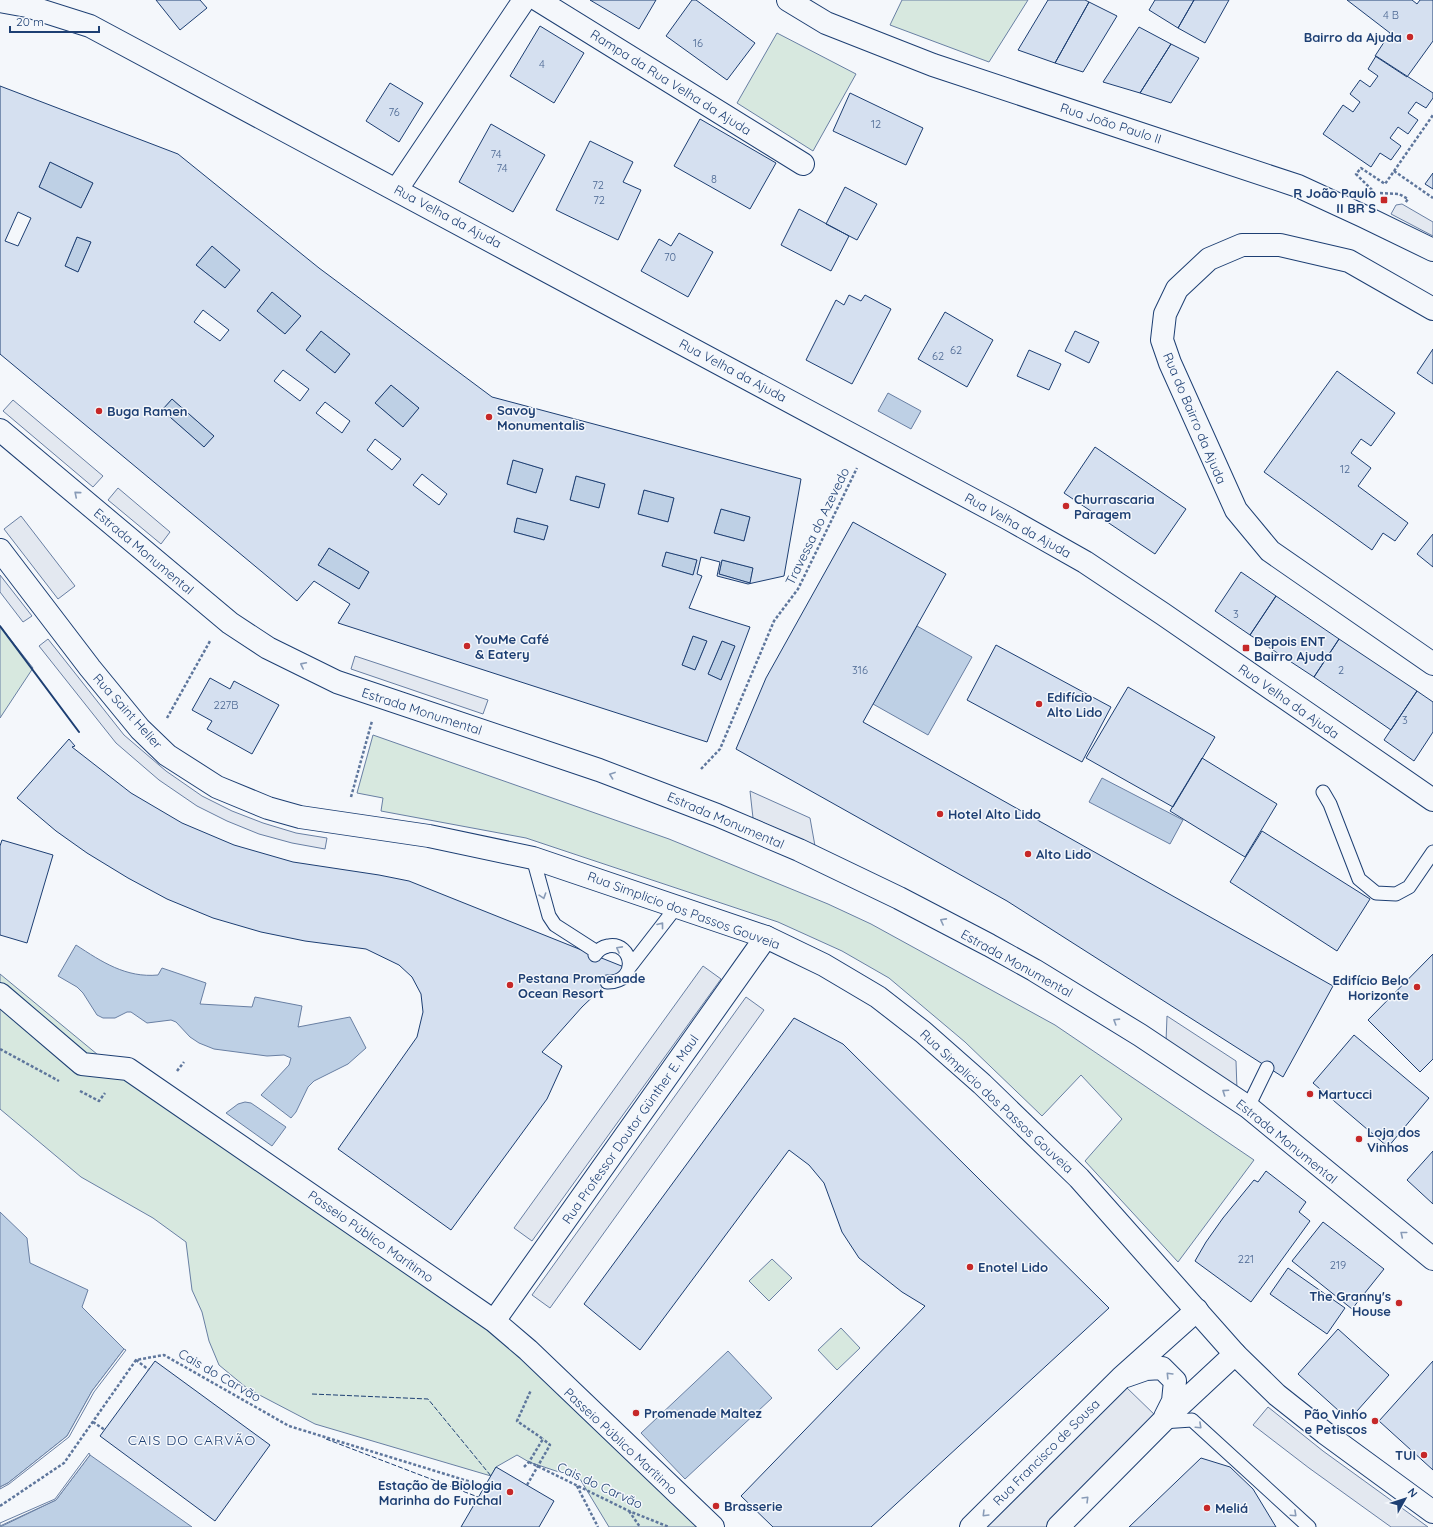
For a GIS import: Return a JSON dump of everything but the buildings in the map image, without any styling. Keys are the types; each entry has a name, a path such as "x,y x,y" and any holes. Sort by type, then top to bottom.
{"street":[{"path":"397,189 524,0"},
{"name":"Rampa da Rua Velha da Ajuda","path":"538,0 803,164"},
{"name":"Rua João Paulo II","path":"788,0 826,22 933,65 1298,186 1433,250"},
{"name":"Rua Velha da Ajuda","path":"0,1 27,6 90,26 397,189 1007,518 1085,562 1433,800"},
{"name":"Rua do Bairro da Ajuda","path":"1433,309 1349,261 1280,245 1242,245 1209,258 1177,289 1165,314 1162,340 1170,363 1236,510 1270,551 1433,664"},
{"name":"Estrada Monumental","path":"0,430 230,623 268,648 337,682 606,773 717,815 799,850 899,898 1028,967 1140,1035 1248,1107 1433,1259"},
{"name":"Rua Saint Helier","path":"0,550 118,704 140,729 167,754 217,787 268,808 300,817 370,828"},
{"name":"Rua Simplicio dos Passos Gouveia","path":"370,828 429,836 533,858 766,937 831,969 878,997 923,1032 982,1084 1079,1178 1235,1354 1277,1395 1325,1433 1433,1512"},
{"name":"Rua Professor Doutor Günther E. Maul","path":"494,1321 766,937"},
{"name":"Passeio Público Marítimo","path":"0,994 82,1064 128,1069 494,1321 528,1350 542,1366 713,1527"},
{"name":"Rua Francisco de Sousa","path":"971,1527 1122,1378 1197,1310"},
{"name":"Rua Francisco de Sousa","path":"1058,1527 1162,1422 1235,1354"},
{"name":"Rua Francisco de Sousa","path":"1122,1378 1146,1369 1162,1368 1175,1381 1173,1401 1162,1422"}],"lane":[{"path":"1323,792 1330,804 1358,880 1376,893 1396,894 1409,887 1433,852"},
{"path":"533,858 545,903 555,925 596,954 609,946 622,949 630,961 629,968"},
{"path":"607,982 616,982 623,979 629,968 677,906"},
{"path":"1248,1107 1267,1068"},
{"path":"1162,1422 1192,1420 1309,1527"}],"path":[{"path":"1405,203 1408,199 1399,194 1381,194 1372,190 1356,174 1361,168 1386,184 1433,115"},
{"path":"1394,172 1433,198"},
{"name":"Travessa do Azevedo","path":"701,769 720,749 774,621 798,589 858,468 853,465"},
{"path":"163,725 210,640"},
{"path":"356,798 350,796 373,716"},
{"name":"Cais do Carvão","path":"136,1360 164,1355 289,1426 484,1486"},
{"path":"0,1506 64,1463 136,1360 149,1370"},
{"path":"527,1485 550,1445 518,1421 542,1366"},
{"path":"93,1422 105,1430"},
{"path":"524,1467 529,1462 543,1439"},
{"name":"Cais do Carvão","path":"529,1462 629,1511 669,1527"},
{"path":"576,1485 598,1527"},
{"path":"629,1511 640,1527"}],"shaded area":[{"path":"902,0 1028,0 989,62 890,25"},
{"path":"777,33 856,74 813,151 737,103"},
{"path":"1402,204 1433,222 1433,236 1391,214 1396,205"},
{"path":"13,400 103,476 93,487 3,411"},
{"path":"118,488 170,532 161,544 108,500"},
{"path":"21,516 75,586 58,599 4,529"},
{"path":"0,575 32,616 23,622 0,592"},
{"path":"0,626 33,668 0,718"},
{"path":"48,639 124,735 166,771 202,796 232,811 263,823 296,833 327,838 325,849 292,843 259,834 227,821 197,806 159,780 116,743 39,646"},
{"path":"355,656 488,700 483,714 351,669"},
{"path":"373,735 669,839 828,904 871,924 1055,1025 1254,1160 1178,1262 1085,1161 1122,1119 1081,1075 1042,1116 965,1042 889,978 842,951 778,922 526,838 381,811 383,798 357,793"},
{"path":"750,791 810,818 815,846 753,818"},
{"path":"703,966 721,979 532,1241 514,1228"},
{"path":"0,974 149,1097 502,1338 703,1527 609,1527 580,1479 529,1462 517,1455 496,1467 491,1476 315,1424 248,1389 219,1365 209,1341 202,1312 192,1290 186,1242 153,1218 81,1177 0,1109"},
{"path":"746,997 764,1010 550,1308 532,1295"},
{"path":"1167,1016 1236,1061 1237,1090 1166,1042"},
{"path":"772,1259 792,1278 769,1301 749,1281"},
{"path":"841,1328 860,1348 837,1370 818,1350"},
{"path":"1125,1386 1158,1418 1049,1527 983,1527"},
{"path":"1268,1407 1323,1451 1428,1527 1391,1527 1309,1468 1253,1425"}],"water":[{"path":"50,162 93,183 81,208 39,187"},
{"path":"77,237 91,242 78,272 65,266"},
{"path":"212,246 240,270 225,288 196,265"},
{"path":"272,292 301,316 285,334 257,311"},
{"path":"321,331 350,354 335,373 306,350"},
{"path":"391,385 419,408 403,427 375,403"},
{"path":"888,393 921,411 911,429 878,411"},
{"path":"172,399 214,436 204,447 162,410"},
{"path":"513,460 543,469 536,493 507,484"},
{"path":"576,476 605,484 599,508 570,500"},
{"path":"644,490 674,498 668,522 638,514"},
{"path":"721,509 750,517 744,541 714,533"},
{"path":"517,518 548,526 544,540 514,532"},
{"path":"329,548 369,572 359,589 318,565"},
{"path":"666,552 697,560 693,575 662,566"},
{"path":"722,560 753,568 750,583 719,574"},
{"path":"917,626 972,657 928,735 873,704"},
{"path":"693,636 707,641 695,670 682,665"},
{"path":"722,641 735,646 721,680 708,674"},
{"path":"1102,778 1183,820 1170,844 1089,802"},
{"path":"76,945 115,968 135,974 158,975 162,968 206,983 200,1004 252,1007 255,997 302,1006 298,1027 350,1017 366,1048 348,1064 314,1081 308,1087 296,1112 291,1118 261,1095 289,1065 291,1058 284,1055 267,1056 214,1049 199,1043 190,1037 176,1022 171,1020 147,1023 131,1012 127,1012 115,1018 103,1018 97,1015 83,993 77,987 58,976"},
{"path":"245,1102 251,1103 286,1127 272,1146 226,1113 238,1104"},
{"path":"0,1212 27,1238 30,1263 88,1290 82,1307 124,1349 92,1391 67,1436 8,1483 0,1487"},
{"path":"728,1351 772,1398 685,1479 641,1433"},
{"path":"90,1455 192,1527 0,1527 56,1500"}],"pier":[{"path":"124,1349 126,1350 94,1392 69,1437 9,1484 0,1489 0,1487 8,1483 67,1436 92,1391"},
{"path":"89,1453 90,1455 56,1500 0,1526 0,1523 55,1499"}],"fence":[{"path":"312,1394 428,1399 491,1476"},
{"path":"326,1439 478,1497"}],"wall":[{"path":"0,626 79,732"}],"place":[{"name":"Bairro da Ajuda","path":"1410,37"},
{"name":"R João Paulo II BR S","path":"1384,200"},
{"name":"Buga Ramen","path":"99,411"},
{"name":"Savoy Monumentalis","path":"489,417"},
{"name":"Churrascaria Paragem","path":"1066,506"},
{"name":"YouMe Café & Eatery","path":"467,646"},
{"name":"Depois ENT Bairro Ajuda","path":"1246,648"},
{"name":"Edifício Alto Lido","path":"1039,704"},
{"name":"Hotel Alto Lido","path":"940,814"},
{"name":"Alto Lido","path":"1028,854"},
{"name":"Pestana Promenade Ocean Resort","path":"510,985"},
{"name":"Edifício Belo Horizonte","path":"1417,987"},
{"name":"Martucci","path":"1310,1094"},
{"name":"Loja dos Vinhos","path":"1359,1139"},
{"name":"Enotel Lido","path":"970,1267"},
{"name":"The Granny's House","path":"1399,1303"},
{"name":"Promenade Maltez","path":"636,1413"},
{"name":"Pão Vinho e Petiscos","path":"1375,1421"},
{"name":"TUI","path":"1424,1455"},
{"name":"Estação de Biologia Marinha do Funchal","path":"510,1492"},
{"name":"Brasserie","path":"716,1506"},
{"name":"Meliá","path":"1207,1508"}],"district":[{"name":"CAIS DO CARVÃO","path":"192,1440"}]}
